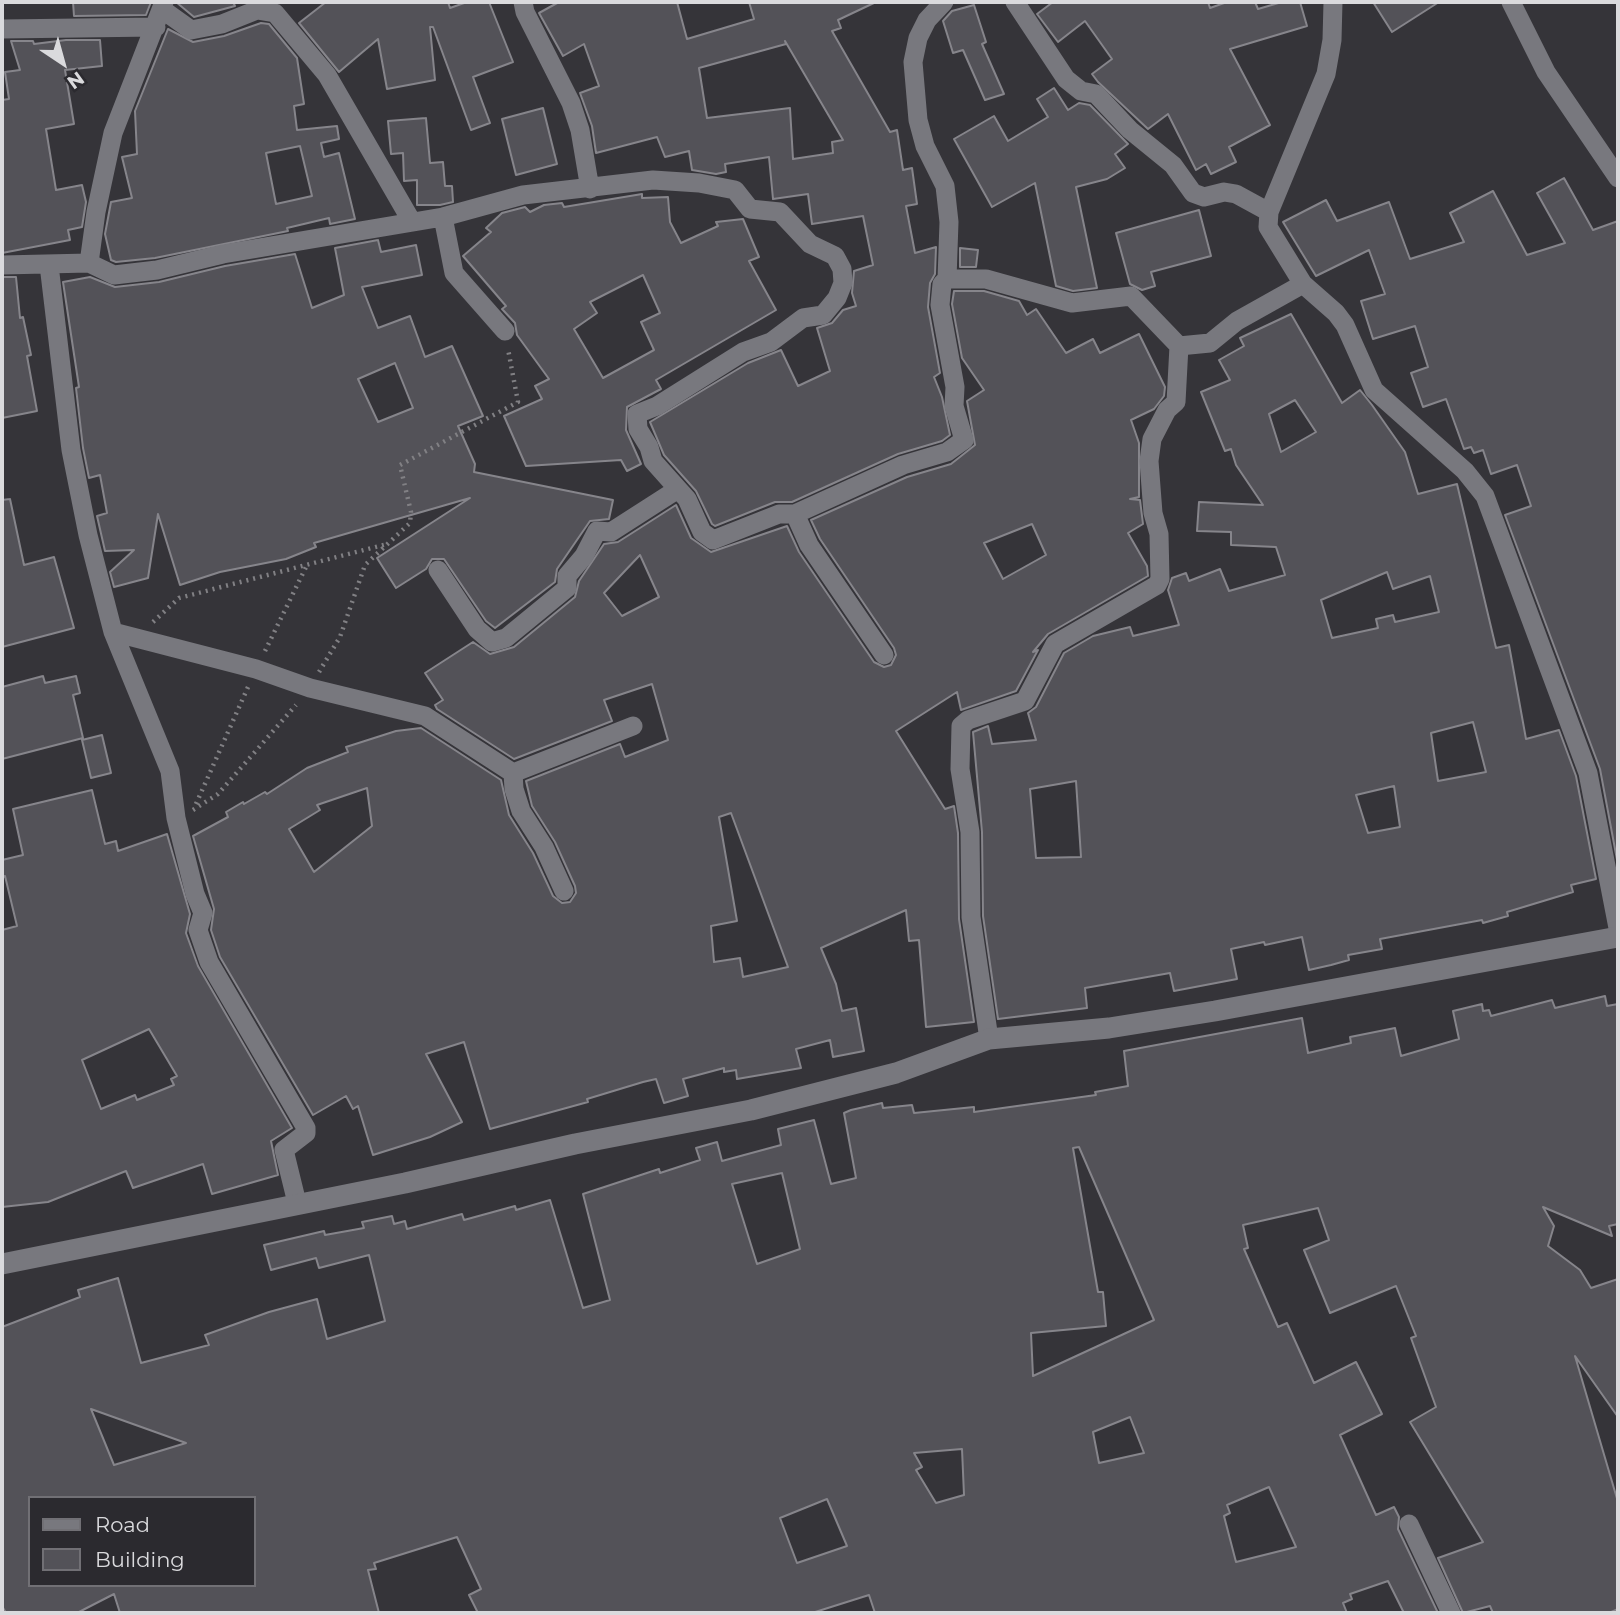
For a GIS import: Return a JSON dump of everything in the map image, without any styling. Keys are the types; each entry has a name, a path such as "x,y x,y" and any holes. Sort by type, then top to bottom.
{"street":[{"path":"523,2 525,12 571,103 580,130 590,189"},
{"path":"2,265 89,263 114,275 158,270 223,254 443,217 523,195 653,180 735,190 755,212 783,214 803,238 835,256 844,278 840,292 823,315 803,318 771,342 743,352 657,406 637,414 638,429 649,447 653,461 687,499 702,532 713,540 779,514 795,514 903,465 947,452 964,440 954,406 955,387 940,305 942,284 947,279 950,222 945,187 925,146 918,120 913,62 913,50 923,29 944,2"},
{"path":"1015,2 1066,79 1081,91 1096,94 1130,130 1173,165 1193,193 1204,197 1224,192 1236,194 1269,212"},
{"path":"1333,2 1332,40 1326,74 1269,212 1272,234 1303,284 1345,325 1374,390 1465,471 1485,496 1588,773 1618,928"},
{"path":"1511,2 1546,72 1618,178"},
{"path":"2,29 161,13 191,30 222,24 257,10 275,13 327,75 412,222"},
{"path":"89,263 96,212 113,133 161,13"},
{"path":"443,217 454,273 505,331"},
{"path":"49,265 71,450 88,536 113,632 170,771 176,818 195,894 203,913 198,930 209,962 306,1128 306,1133 284,1150 297,1203"},
{"path":"947,279 986,279 1072,303 1131,296 1179,346 1176,402 1167,410 1152,439 1149,461 1153,513 1159,534 1160,579 1157,585 1055,644 1025,701 968,720 961,726 960,769 970,832 971,917 989,1039"},
{"path":"1179,346 1210,343 1237,321 1303,284"},
{"path":"438,570 477,629 492,642 506,638 567,588 567,576 584,556 597,531 611,532 678,489"},
{"path":"795,514 809,545 884,655"},
{"path":"113,632 256,669 310,688 425,716 513,773"},
{"path":"513,773 633,726"},
{"path":"513,773 514,789 521,811 544,847 564,891"},
{"path":"2,1264 751,1110 896,1073 989,1039 1109,1028 1215,1011 1618,937"},
{"path":"1409,1524 1451,1613"}],"path":[{"path":"365,565 410,523 400,464 518,402 505,331"},
{"path":"145,639 158,615 179,598 387,544"}],"building":[{"path":"73,2 151,2 146,15 74,16"},
{"path":"176,2 233,2 235,6 194,17"},
{"path":"326,2 448,2 450,8 467,2 489,2 513,62 473,77 490,123 471,130 433,27 430,27 435,80 387,89 378,39 339,72 299,23"},
{"path":"559,2 677,2 687,39 754,19 749,2 876,2 838,20 841,28 832,31 890,132 897,130 903,170 912,168 917,204 906,206 915,253 936,247 935,274 930,283 928,307 940,373 934,377 942,397 950,435 942,441 898,454 792,502 775,502 715,526 712,524 696,491 664,455 650,422 748,363 781,350 798,386 830,371 817,328 832,323 843,310 856,306 852,293 854,271 873,265 863,216 812,224 808,194 773,199 769,157 725,164 726,172 716,174 692,170 689,151 665,157 657,137 596,153 592,126 580,93 599,86 584,44 563,56 539,13","holes":["785,41 843,140 832,142 833,153 793,159 790,108 707,118 699,68 786,44"]},
{"path":"1053,2 1208,2 1210,8 1227,2 1255,2 1258,9 1282,2 1300,2 1307,26 1230,49 1270,125 1229,147 1236,162 1211,174 1206,164 1196,170 1168,114 1148,129 1098,82 1092,74 1112,59 1085,21 1058,42 1037,14"},
{"path":"1373,2 1439,2 1392,32"},
{"path":"974,5 986,42 982,44 1004,94 985,100 963,50 953,53 943,21 952,11"},
{"path":"261,23 269,24 297,58 304,104 294,106 297,130 337,126 339,139 321,143 324,157 339,153 355,219 330,224 329,218 287,228 288,231 155,258 116,262 111,260 105,234 111,202 132,198 122,157 137,154 135,111 168,29 193,42 224,36","holes":["300,146 312,196 276,204 266,153"]},
{"path":"100,40 102,66 65,70 74,124 46,129 56,190 82,185 86,202 82,227 68,230 70,240 2,253 2,100 9,99 5,72 20,70 11,41 33,41 34,44"},
{"path":"1054,88 1068,110 1079,103 1090,105 1128,144 1115,154 1125,168 1107,179 1076,187 1097,288 1073,291 1056,286 1035,183 992,207 954,139 994,116 1008,141 1048,117 1037,99"},
{"path":"543,108 557,164 516,175 502,119"},
{"path":"426,118 430,163 443,162 445,186 452,186 453,202 417,205 417,180 404,181 403,153 391,154 388,121"},
{"path":"1564,178 1593,230 1618,221 1618,865 1600,769 1505,515 1531,506 1517,465 1491,474 1483,450 1474,453 1471,447 1464,449 1446,399 1423,407 1411,373 1428,367 1415,326 1373,339 1361,301 1385,294 1369,250 1316,276 1283,222 1326,200 1337,221 1389,202 1410,259 1464,242 1450,213 1493,191 1527,255 1565,243 1537,193"},
{"path":"642,194 642,198 668,197 670,222 681,243 718,226 716,222 743,219 759,257 749,261 776,310 656,380 661,389 627,407 626,430 641,464 627,471 621,460 526,466 504,416 542,399 535,386 549,379 517,335 515,323 502,309 506,306 463,256 491,232 486,228 502,213 525,207 530,212 544,205 562,203 564,207","holes":["643,275 660,313 641,322 654,350 603,378 574,329 597,313 590,302"]},
{"path":"1199,210 1211,256 1151,272 1155,286 1142,290 1130,284 1116,233"},
{"path":"378,240 381,252 416,245 422,275 362,287 378,328 410,316 425,357 452,346 483,416 458,426 475,464 474,472 613,500 609,519 590,521 557,569 555,582 495,628 486,621 444,559 432,559 426,569 396,588 377,558 470,498 314,543 316,547 286,559 220,572 180,585 158,514 148,578 114,587 110,572 134,550 105,551 97,516 107,513 100,475 89,478 83,448 76,388 79,387 63,282 90,277 115,287 159,282 225,266 295,254 312,308 344,295 335,248","holes":["395,363 413,408 378,422 358,379"]},
{"path":"960,248 978,250 976,267 960,267"},
{"path":"2,277 16,277 20,318 23,317 31,355 27,356 37,411 2,418"},
{"path":"954,291 984,291 1019,301 1027,315 1036,309 1066,353 1093,339 1100,353 1139,334 1165,387 1164,396 1154,409 1131,420 1139,443 1139,497 1130,499 1140,500 1143,524 1128,533 1147,566 1148,576 1048,634 1033,652 1038,650 1016,691 961,710 957,692 896,731 945,809 954,806 958,833 959,919 974,1022 926,1027 919,940 909,941 906,910 821,948 836,984 842,1011 856,1008 864,1051 833,1057 830,1040 796,1049 801,1068 737,1079 736,1070 724,1072 724,1068 683,1079 688,1096 664,1103 656,1079 587,1099 588,1102 490,1129 464,1042 426,1054 462,1122 430,1137 373,1155 358,1106 353,1109 346,1096 313,1115 220,957 211,930 214,909 193,836 228,817 226,812 243,802 244,804 265,792 267,794 307,768 348,752 346,747 396,731 421,728 501,780 509,815 533,853 553,896 562,903 570,902 576,893 575,886 555,842 532,806 526,781 620,744 625,757 668,740 652,684 604,700 612,721 514,759 437,709 435,705 443,700 425,673 473,642 490,654 514,647 575,597 579,581 604,544 618,542 676,505 691,538 711,552 787,526 799,552 874,662 884,667 891,665 896,655 894,648 820,539 811,520 907,477 951,464 975,445 967,401 984,390 962,358 952,304","holes":["1032,524 1046,555 1003,579 984,543","640,555 659,597 622,616 604,593","367,788 372,826 314,872 289,829 320,810 317,805","731,813 788,967 743,977 740,958 714,962 711,926 737,921 719,817"]},
{"path":"1291,314 1342,403 1360,390 1372,405 1405,452 1418,494 1457,484 1496,648 1509,645 1526,739 1559,730 1576,776 1596,879 1571,885 1573,892 1507,912 1508,916 1483,923 1482,920 1380,939 1382,949 1348,955 1349,960 1331,965 1309,970 1302,937 1265,945 1264,942 1231,949 1237,979 1174,991 1170,973 1085,988 1087,1008 998,1019 983,916 982,832 973,732 988,726 992,744 1036,740 1028,713 1036,707 1064,653 1093,636 1130,627 1133,636 1179,625 1168,590 1172,578 1186,573 1189,581 1220,569 1229,591 1285,575 1276,547 1231,545 1231,532 1197,531 1199,502 1263,505 1236,465 1231,449 1225,451 1201,392 1230,380 1219,360 1244,346 1240,338","holes":["1295,400 1316,432 1281,452 1269,414","1387,572 1393,589 1430,576 1439,612 1395,622 1393,615 1376,619 1378,628 1332,638 1321,600","1473,722 1486,772 1438,781 1431,733","1076,781 1081,857 1036,858 1030,789","1394,786 1400,827 1368,833 1356,795"]},
{"path":"10,499 24,565 54,557 74,628 2,647 2,500"},
{"path":"43,676 45,683 76,676 80,693 73,695 83,738 2,759 2,687"},
{"path":"102,735 111,773 91,778 82,740"},
{"path":"92,790 105,844 116,841 118,851 167,834 190,914 186,933 198,966 292,1128 271,1141 278,1175 212,1194 203,1164 133,1188 126,1171 48,1202 2,1207 2,930 17,926 5,876 2,877 2,860 23,855 13,809","holes":["149,1029 177,1076 171,1079 174,1085 137,1100 135,1095 101,1109 82,1060"]},
{"path":"1605,996 1607,1006 1618,1004 1618,1224 1609,1226 1612,1236 1543,1207 1554,1226 1548,1246 1580,1270 1591,1288 1618,1279 1618,1417 1575,1356 1618,1502 1618,1609 1609,1613 1493,1613 1490,1606 1463,1613 1438,1558 1483,1542 1410,1422 1436,1407 1411,1338 1416,1336 1396,1286 1330,1313 1304,1250 1329,1240 1318,1208 1243,1225 1248,1248 1244,1249 1278,1327 1287,1323 1314,1383 1356,1362 1382,1414 1340,1435 1376,1515 1394,1507 1399,1517 1398,1529 1438,1613 1404,1613 1388,1581 1350,1594 1352,1599 1343,1603 1347,1613 875,1613 869,1595 812,1613 478,1613 469,1595 481,1589 457,1537 374,1563 376,1569 368,1570 379,1613 120,1613 114,1594 77,1613 6,1613 2,1606 2,1327 80,1297 78,1290 118,1278 141,1363 209,1345 205,1335 269,1312 317,1299 327,1339 385,1321 369,1255 319,1268 316,1258 271,1270 264,1245 324,1231 325,1235 364,1228 362,1222 392,1216 394,1224 405,1221 407,1229 462,1214 464,1220 550,1200 583,1308 610,1300 583,1194 659,1169 660,1173 700,1160 696,1148 717,1142 722,1161 781,1145 778,1129 814,1120 831,1184 856,1178 844,1113 851,1110 882,1103 883,1108 912,1105 914,1113 974,1107 974,1112 1096,1095 1095,1092 1128,1086 1124,1051 1302,1018 1308,1053 1351,1043 1350,1037 1395,1028 1401,1056 1459,1039 1453,1011 1482,1004 1483,1011 1489,1010 1491,1016 1552,1000 1555,1008","holes":["1079,1147 1154,1320 1033,1376 1031,1333 1106,1326 1103,1292 1098,1292 1073,1148","782,1173 800,1249 757,1264 732,1184","91,1409 186,1443 114,1465","1130,1417 1144,1453 1099,1463 1093,1432","962,1449 964,1495 936,1503 916,1470 922,1467 914,1453","1269,1487 1296,1547 1236,1562 1224,1516 1230,1513 1227,1505","827,1499 847,1546 797,1563 780,1518"]}]}
